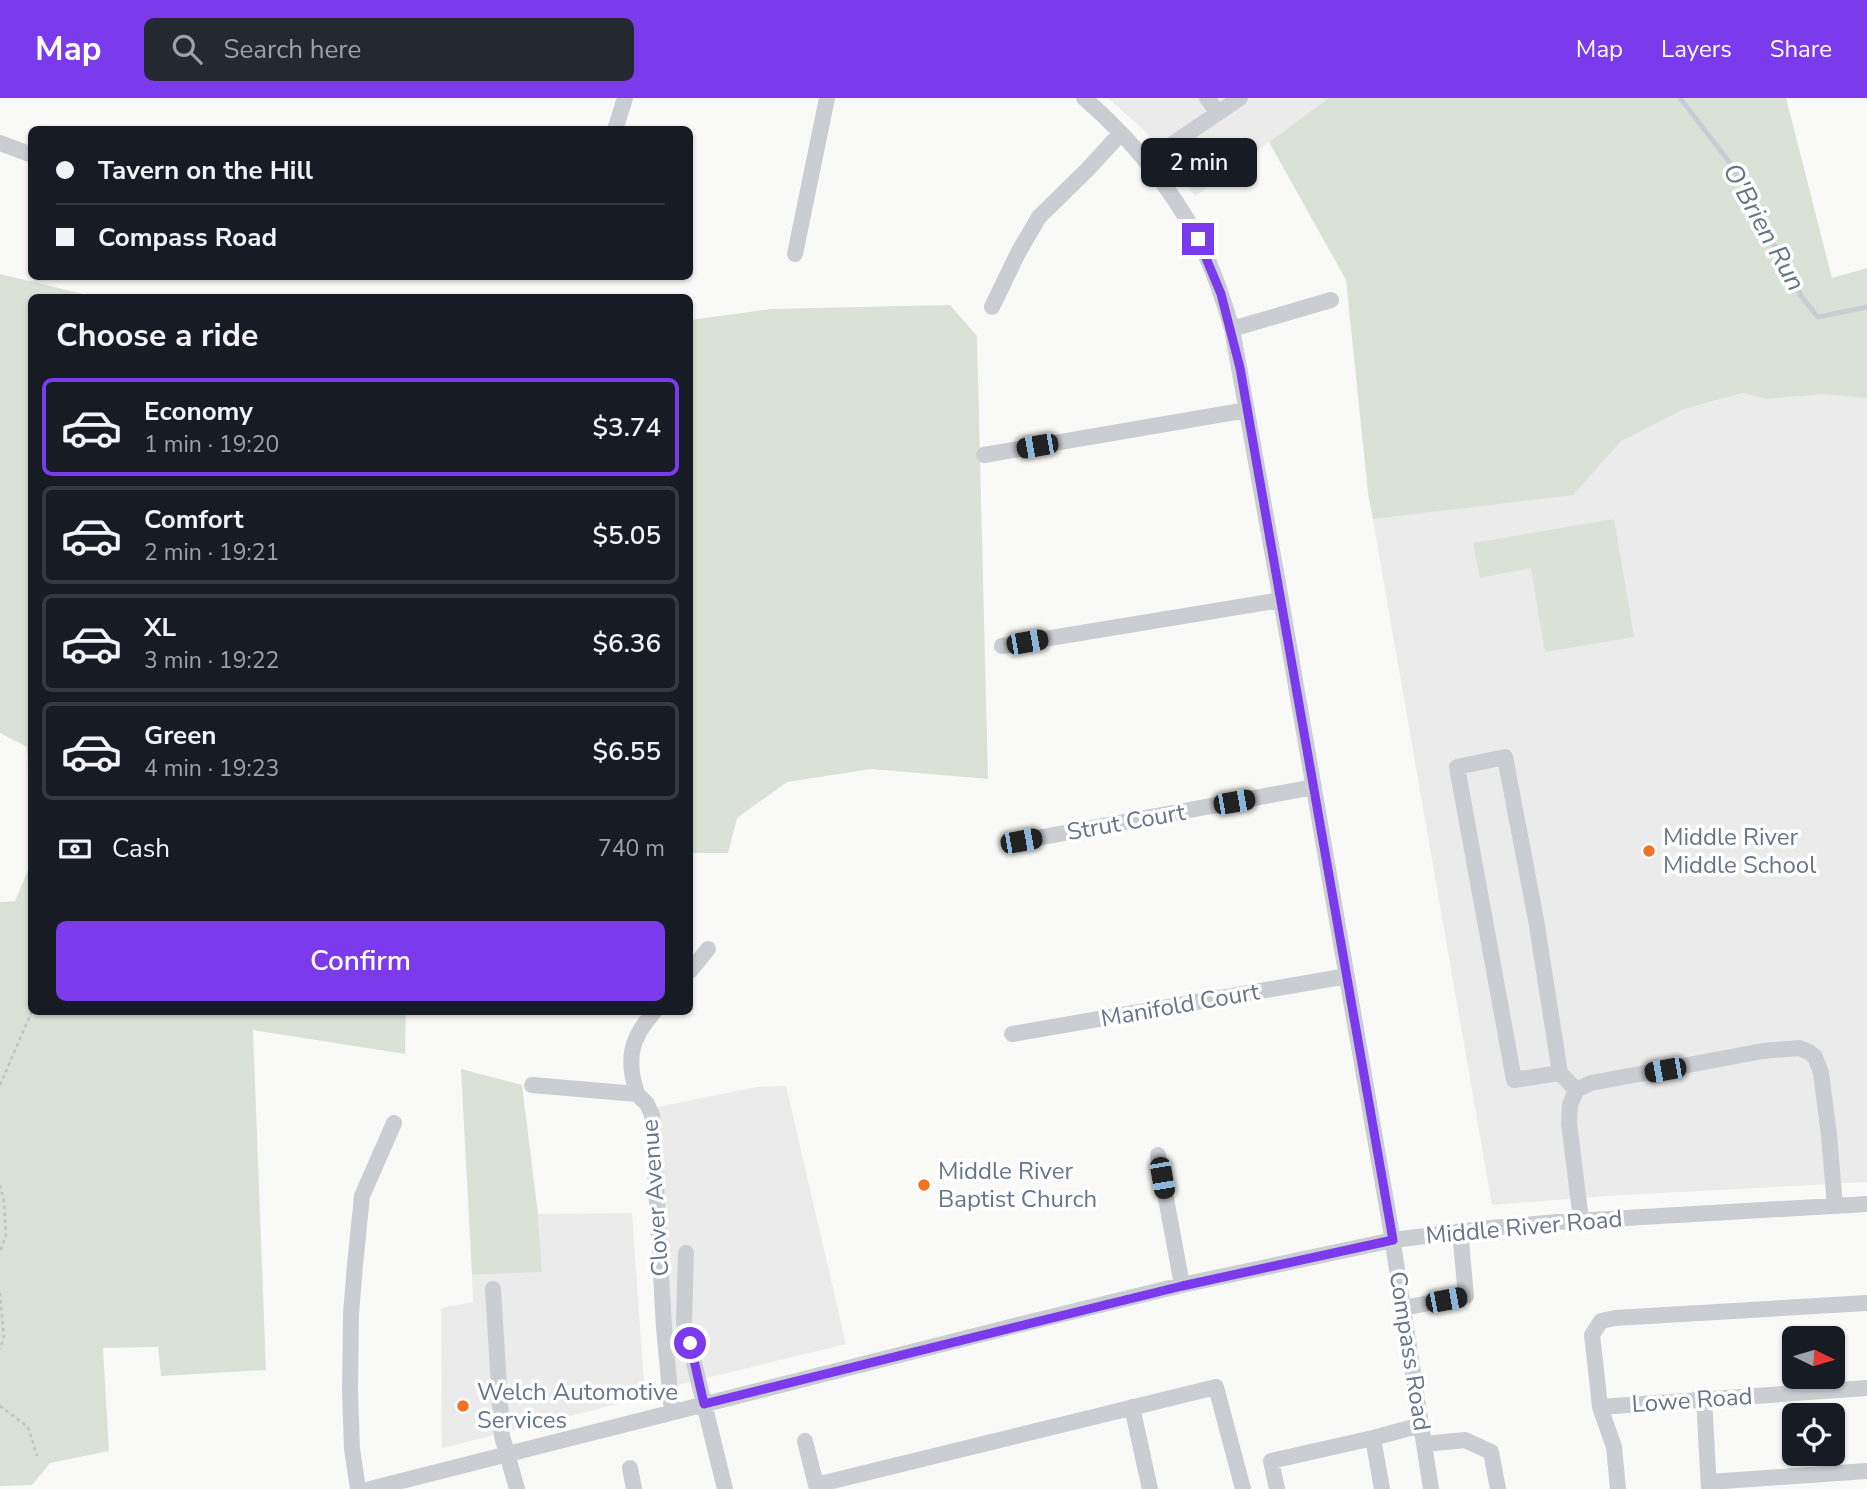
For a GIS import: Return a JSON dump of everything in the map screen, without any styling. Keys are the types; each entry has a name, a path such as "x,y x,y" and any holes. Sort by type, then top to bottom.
{"street":[{"path":"616,126 625,98"},
{"path":"795,254 827,98"},
{"name":"Compass Road","path":"1084,98 1121,133 1167,189 1198,239 1221,294 1231,330 1393,1240 1431,1489"},
{"path":"1207,98 1217,113"},
{"path":"1146,162 1240,98"},
{"path":"992,307 1039,217 1121,133"},
{"path":"0,143 28,154"},
{"path":"1231,330 1331,300"},
{"path":"984,455 1247,410"},
{"path":"1002,646 1281,600"},
{"path":"1560,1073 1514,1080 1457,767 1505,757 1536,920 1560,1073 1576,1090"},
{"name":"Strut Court","path":"1021,841 1314,787"},
{"path":"693,967 708,949"},
{"name":"Manifold Court","path":"1012,1034 1347,976"},
{"path":"637,1094 632,1077 633,1045 640,1027 651,1015"},
{"path":"1581,1220 1569,1123 1570,1105 1576,1090 1591,1083 1763,1051 1799,1048 1815,1057 1821,1073 1835,1206"},
{"name":"Clover Avenue","path":"532,1085 637,1094 647,1104 652,1115 672,1412"},
{"path":"358,1489 352,1449 350,1392 355,1265 362,1196 394,1123"},
{"path":"1158,1155 1182,1286"},
{"name":"Middle River Road","path":"370,1489 411,1484 507,1454 1182,1286 1393,1240 1581,1220 1867,1204"},
{"path":"1403,1308 1466,1296 1460,1231"},
{"path":"686,1252 684,1322 725,1489"},
{"path":"493,1289 502,1436 517,1489"},
{"path":"1618,1489 1614,1447 1601,1407 1592,1335 1601,1321 1867,1303"},
{"path":"805,1441 817,1487 1216,1387 1243,1489"},
{"name":"Lowe Road","path":"1601,1407 1867,1388"},
{"path":"1704,1399 1709,1486 1785,1483 1867,1471"},
{"path":"1132,1407 1150,1489"},
{"path":"1278,1489 1271,1461 1421,1425"},
{"path":"1373,1438 1382,1489"},
{"path":"1424,1444 1465,1440 1491,1452 1498,1489"},
{"path":"630,1468 634,1489"}],"path":[{"path":"0,1085 30,1015"},
{"path":"0,1185 6,1235 0,1252"},
{"path":"0,1293 4,1330 0,1349"},
{"path":"0,1406 28,1427 37,1456"}],"shaded area":[{"path":"1108,98 1329,98 1195,196 1145,131"},
{"path":"1329,98 1786,98 1832,278 1867,268 1867,398 1822,394 1767,399 1743,393 1682,410 1621,441 1573,495 1373,519 1346,280 1269,142"},
{"path":"0,274 83,294 28,294 28,770 27,747 0,733"},
{"path":"950,305 977,336 988,779 871,769 787,782 737,818 728,853 693,853 693,320 772,309"},
{"name":"Middle River Middle School","path":"1867,359 1867,1182 1492,1205 1368,491 1618,428"},
{"path":"1614,519 1634,637 1545,652 1531,568 1480,578 1473,543"},
{"path":"28,870 28,1015 406,1015 405,1054 253,1030 266,1370 161,1376 158,1347 103,1348 109,1451 50,1463 32,1485 0,1486 0,902 15,901"},
{"path":"461,1069 522,1085 538,1214 542,1272 472,1275"},
{"path":"786,1086 846,1344 673,1386 653,1108 757,1087"},
{"path":"632,1213 645,1397 442,1448 441,1308 473,1302 472,1275 542,1272 538,1214"}],"waterway":[{"name":"O'Brien Run","path":"1680,98 1733,167 1801,296 1818,317 1867,307"}],"place":[{"name":"Middle River Middle School","path":"1649,851"},
{"name":"Middle River Baptist Church","path":"924,1185"},
{"name":"Welch Automotive Services","path":"463,1406"}],"route":[{"path":"690,1343 704,1404 1018,1325 1393,1240 1240,368 1221,294 1198,239"}]}
